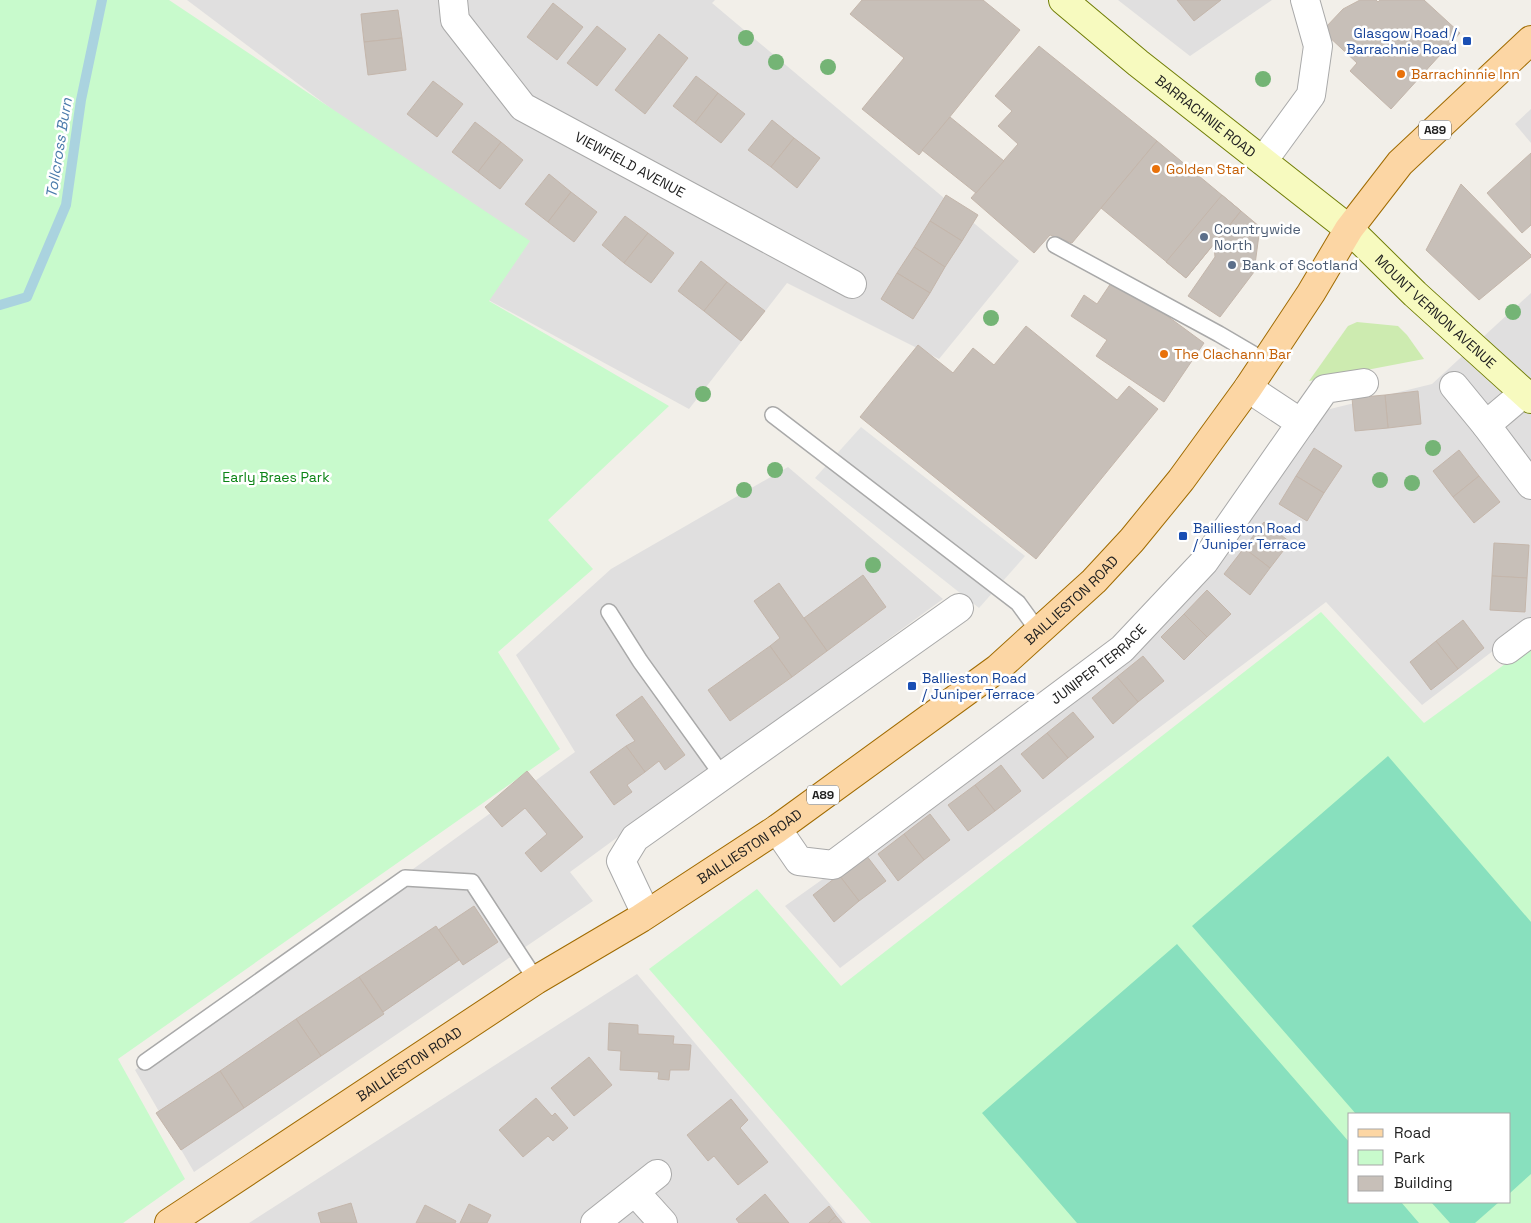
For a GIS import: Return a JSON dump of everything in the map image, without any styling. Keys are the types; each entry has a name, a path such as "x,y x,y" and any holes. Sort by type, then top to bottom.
{"main road":[{"name":"BARRACHNIE ROAD","path":"1063,0 1138,63 1349,229"},
{"name":"A89","path":"1349,229 1400,163 1531,40"},
{"name":"BAILLIESTON ROAD","path":"169,1223 536,980 646,914 777,829 997,669 1094,582 1132,540 1181,480 1248,388 1311,293 1349,229"},
{"name":"MOUNT VERNON AVENUE","path":"1349,229 1415,294 1527,396"}],"street":[{"name":"VIEWFIELD AVENUE","path":"453,0 455,20 523,107 852,284"},
{"path":"1263,161 1311,95 1318,46 1305,0"},
{"name":"JUNIPER TERRACE","path":"777,829 799,861 833,865 1122,649 1204,562 1324,389 1364,383"},
{"path":"1454,386 1531,485"},
{"path":"1248,388 1301,423"},
{"name":"MOUNT VERNON AVENUE","path":"1486,425 1527,396"},
{"path":"646,914 622,860 635,838 959,608"},
{"path":"1507,650 1531,632"},
{"path":"595,1223 658,1174"},
{"path":"634,1192 663,1223"}],"lane":[{"path":"1055,244 1265,361"},
{"path":"773,415 1018,604 1039,632"},
{"path":"610,612 640,661 722,775"},
{"path":"145,1062 405,878 472,882 536,980"}],"shaded area":[{"path":"187,0 715,0 712,3 1019,261 939,359 787,283 689,409 448,278 488,227"},
{"path":"1118,0 1272,0 1190,56"},
{"path":"1531,109 1531,143 1515,124"},
{"path":"1531,293 1531,622 1422,705 1326,602 840,968 785,906 1038,726 1152,634 1253,516 1326,410 1432,384"},
{"path":"861,427 1025,556 979,608 815,478"},
{"path":"788,467 943,599 570,872 593,901 194,1172 135,1070 575,752 516,655 611,569"},
{"path":"637,974 846,1223 249,1223"}],"green space":[{"name":"Early Braes Park","path":"0,0 169,0 530,241 489,301 669,406 548,520 593,569 498,652 560,749 118,1059 185,1179 123,1223 0,1223"},
{"path":"1357,322 1398,326 1424,359 1309,381 1348,326"},
{"path":"1321,612 1424,723 1531,645 1531,1223 871,1223 649,969 757,889 841,986"},
{"path":"1388,756 1531,922 1531,1174 1511,1192 1511,1113 1355,1113 1192,926"},
{"path":"1177,944 1348,1141 1348,1203 1402,1203 1419,1223 1077,1223 982,1113"},
{"path":"1432,1203 1498,1203 1475,1223 1450,1223"}],"building":[{"path":"862,0 983,0 1020,30 919,155 862,109 904,58 850,14"},
{"path":"1177,0 1221,0 1194,21"},
{"path":"1360,0 1376,0 1378,2 1380,0 1424,0 1460,33 1391,109 1350,71 1357,63 1326,34 1326,27 1343,9"},
{"path":"553,3 583,27 557,60 527,37"},
{"path":"398,10 402,38 364,42 361,14"},
{"path":"597,26 626,49 597,86 567,63"},
{"path":"659,34 688,58 645,114 615,90"},
{"path":"402,38 406,70 368,75 364,42"},
{"path":"1039,46 1157,141 1072,243 1050,235 1034,253 971,198 1018,144 998,126 1012,111 995,96"},
{"path":"696,76 718,93 695,123 673,106"},
{"path":"433,81 463,104 437,137 407,114"},
{"path":"718,93 745,114 721,143 695,123"},
{"path":"950,117 1004,161 976,193 922,150"},
{"path":"772,120 794,138 771,167 748,150"},
{"path":"475,122 501,142 478,172 452,152"},
{"path":"794,138 820,158 797,188 771,167"},
{"path":"1157,141 1241,211 1186,278 1101,208"},
{"path":"501,142 523,160 500,189 478,172"},
{"path":"1531,153 1531,225 1522,233 1487,193"},
{"path":"549,174 571,192 548,222 525,204"},
{"path":"1461,184 1531,255 1531,257 1479,300 1426,250"},
{"path":"571,192 597,212 574,242 548,222"},
{"path":"946,195 978,215 962,241 930,221"},
{"name":"Countrywide North","path":"1222,195 1241,211 1186,278 1166,262"},
{"name":"Bank of Scotland","path":"1241,211 1260,227 1254,272 1220,317 1188,296 1215,257 1214,245"},
{"path":"625,216 648,233 624,263 602,245"},
{"path":"930,221 962,241 945,267 914,247"},
{"path":"648,233 674,253 651,283 624,263"},
{"path":"914,247 945,267 930,293 897,273"},
{"path":"701,261 727,282 704,311 678,291"},
{"path":"897,273 930,293 913,319 881,299"},
{"path":"727,282 765,311 741,341 704,311"},
{"path":"1111,283 1140,296 1204,343 1164,402 1096,356 1107,340 1071,316 1084,295 1097,304"},
{"path":"1026,326 1117,400 1129,386 1158,409 1036,559 860,417 918,345 953,373 973,348 994,365"},
{"path":"1418,391 1421,424 1388,428 1385,395"},
{"path":"1385,395 1388,428 1355,431 1352,398"},
{"path":"1314,448 1342,466 1324,493 1296,476"},
{"path":"1459,450 1479,476 1453,497 1433,471"},
{"path":"1296,476 1324,493 1307,521 1279,504"},
{"path":"1479,476 1500,502 1474,523 1453,497"},
{"path":"1264,522 1290,542 1270,568 1244,548"},
{"path":"1494,543 1529,545 1527,578 1492,576"},
{"path":"1244,548 1270,568 1250,595 1224,574"},
{"path":"863,575 886,607 827,651 804,618"},
{"path":"1492,576 1527,578 1525,612 1490,610"},
{"path":"779,583 827,651 792,677 770,646 780,638 754,601"},
{"path":"1207,590 1231,614 1207,637 1184,614"},
{"path":"1184,614 1207,637 1184,660 1161,637"},
{"path":"1463,620 1484,648 1458,669 1436,641"},
{"path":"1436,641 1458,669 1431,690 1410,662"},
{"path":"770,646 792,677 730,721 708,690"},
{"path":"1143,656 1164,681 1138,702 1117,677"},
{"path":"1117,677 1138,702 1113,724 1092,698"},
{"path":"642,696 685,755 665,770 659,761 645,772 626,746 635,741 616,715"},
{"path":"1073,712 1094,737 1068,758 1047,733"},
{"path":"1047,733 1068,758 1043,779 1021,754"},
{"path":"626,746 645,772 627,785 632,792 614,805 590,772"},
{"path":"1001,765 1021,791 995,811 975,785"},
{"path":"527,771 583,837 541,872 525,853 547,834 525,808 502,827 485,807"},
{"path":"975,785 995,811 968,831 948,805"},
{"path":"930,814 950,840 924,860 904,834"},
{"path":"904,834 924,860 898,881 878,854"},
{"path":"866,855 886,881 859,901 839,875"},
{"path":"839,875 859,901 834,922 813,895"},
{"path":"474,906 498,942 463,965 438,930"},
{"path":"436,926 459,960 383,1012 359,977"},
{"path":"359,977 384,1014 321,1056 296,1019"},
{"path":"296,1019 321,1056 244,1108 220,1071"},
{"path":"609,1023 638,1025 638,1034 674,1036 673,1044 691,1045 689,1070 670,1070 669,1080 658,1079 659,1072 620,1070 621,1051 608,1050"},
{"path":"589,1057 612,1085 574,1116 551,1088"},
{"path":"220,1071 244,1108 181,1150 156,1113"},
{"path":"536,1098 552,1116 555,1113 568,1128 553,1141 548,1136 523,1157 499,1130"},
{"path":"731,1099 748,1120 740,1128 768,1162 738,1185 714,1156 708,1161 687,1135"},
{"path":"765,1194 789,1223 739,1223 736,1219"},
{"path":"351,1203 357,1223 321,1223 318,1213"},
{"path":"469,1204 491,1215 487,1223 460,1223"},
{"path":"425,1205 456,1221 455,1223 416,1223"},
{"path":"829,1206 836,1216 828,1223 809,1223"},
{"path":"836,1216 842,1223 828,1223"}],"waterway":[{"name":"Tollcross Burn","path":"0,305 27,297 66,205 81,100 102,0"}],"place":[{"name":"Glasgow Road / Barrachnie Road","path":"1467,41"},
{"name":"Barrachinnie Inn","path":"1401,74"},
{"name":"Golden Star","path":"1156,169"},
{"name":"Countrywide North","path":"1204,237"},
{"name":"Bank of Scotland","path":"1232,265"},
{"name":"The Clachann Bar","path":"1164,354"},
{"name":"Baillieston Road / Juniper Terrace","path":"1183,536"},
{"name":"Ballieston Road / Juniper Terrace","path":"912,686"}]}
